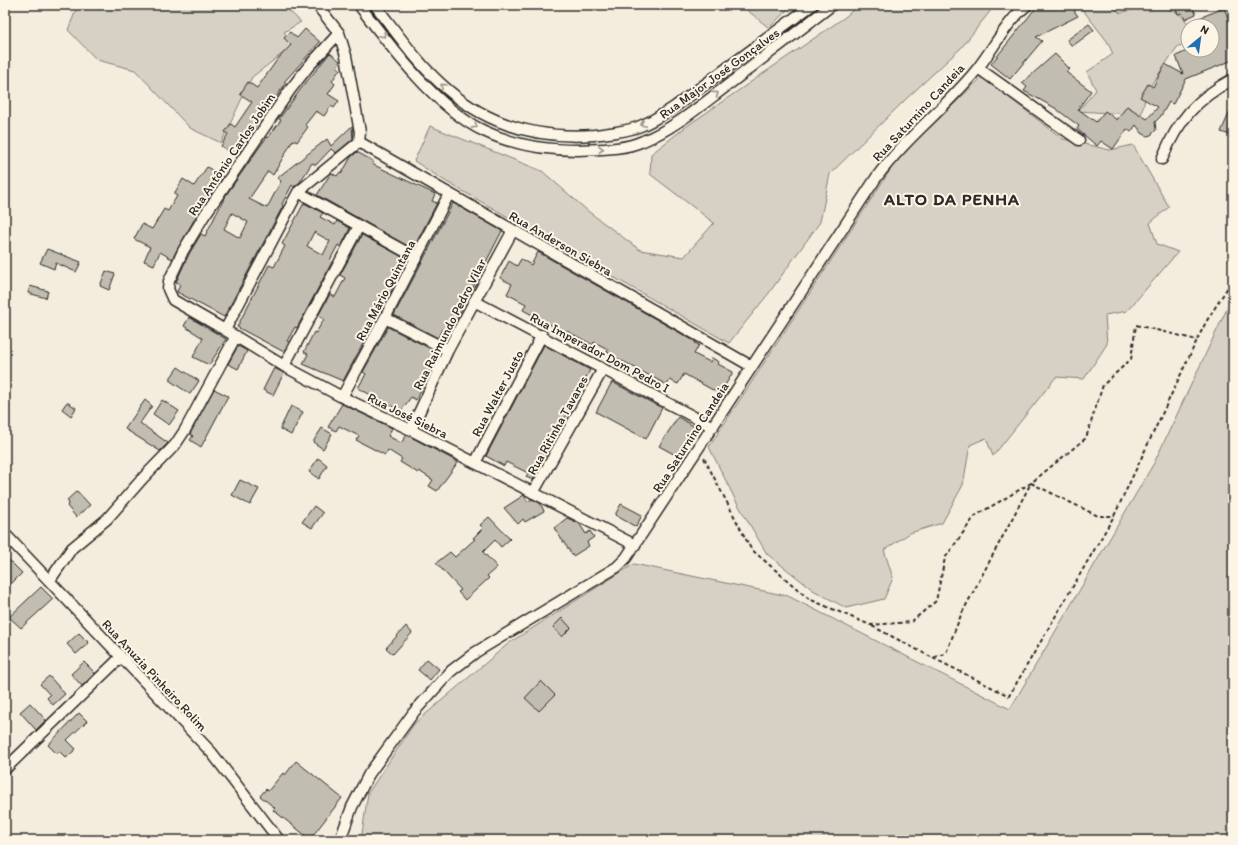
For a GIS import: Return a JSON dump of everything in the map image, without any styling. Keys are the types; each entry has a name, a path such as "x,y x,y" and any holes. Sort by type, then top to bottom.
{"street":[{"path":"226,330 298,192 359,142 360,132 346,56 339,33 317,5"},
{"name":"Rua Major José Gonçalves","path":"359,5 426,85 467,121 498,138 519,144 551,150 621,147 645,141 684,118 832,5"},
{"name":"Rua Major José Gonçalves","path":"375,5 421,63 460,100 474,109 503,123 545,134 561,136 618,132 639,126 658,117 673,108 812,5"},
{"name":"Rua Saturnino Candeia","path":"340,840 352,807 369,774 414,712 451,671 476,652 617,567 636,545 751,366 891,158 978,68 1017,14 1027,5"},
{"name":"Rua Antônio Carlos Jobim","path":"173,300 169,295 169,281 183,251 204,216 290,90 308,67 339,33"},
{"path":"978,68 1079,140"},
{"path":"1162,159 1171,136 1182,119 1214,89 1233,78"},
{"name":"Rua Anderson Siebra","path":"359,142 751,366"},
{"path":"298,192 417,258"},
{"name":"Rua Mário Quintana","path":"342,397 417,258 449,194"},
{"path":"284,366 359,226"},
{"name":"Rua Raimundo Pedro Vilar","path":"411,430 448,350 513,230"},
{"name":"Rua José Siebra","path":"173,300 226,330 284,366 342,397 411,430 636,545"},
{"name":"Rua Imperador Dom Pedro I","path":"474,301 713,427"},
{"path":"385,318 448,350"},
{"path":"50,580 72,548 107,519 143,478 175,445 185,430 236,336"},
{"name":"Rua Walter Justo","path":"475,463 542,336"},
{"name":"Rua Ritinha Tavares","path":"533,493 603,369"},
{"name":"Rua Anuzia Pinheiro Rolim","path":"5,534 50,580 120,658 212,754 279,840"},
{"path":"5,769 120,658"}],"path":[{"path":"698,448 751,548 809,599 870,625 1009,696 1114,516 1206,322 1233,279"},
{"path":"870,625 911,622 936,601 945,558 976,516 1031,483 1086,438 1103,385 1131,359 1136,325 1197,340"},
{"path":"1031,483 1098,516 1114,516"},
{"path":"933,658 946,653 961,615 1031,483"}],"shaded area":[{"path":"78,5 283,5 301,22 284,32 295,44 252,77 221,143 190,128 135,70 97,60 68,30"},
{"path":"741,5 792,5 769,28"},
{"path":"859,5 995,5 961,48 906,99 830,174 820,222 769,293 729,343 445,181 414,161 430,126 542,171 589,212 640,250 684,257 714,223 650,174 651,154 687,126 845,17"},
{"path":"1079,5 1112,5 1120,13 1148,7 1167,8 1175,11 1184,18 1180,18 1180,46 1178,46 1147,91 1141,115 1078,111 1096,90 1087,72 1113,54 1107,41"},
{"path":"982,77 1063,139 1110,150 1133,145 1169,207 1150,223 1157,244 1178,252 1127,311 1105,315 1107,344 1084,379 1056,377 993,456 986,438 970,445 963,485 942,523 910,533 884,550 893,578 884,599 846,608 813,590 767,554 736,501 709,447 898,158"},
{"path":"1233,296 1233,840 361,840 368,793 414,724 509,643 634,564 788,596 1010,709 1154,463"}],"building":[{"path":"1038,5 1084,5 1074,11 1078,16 1036,37 1042,41 1010,79 991,64"},
{"path":"1174,5 1200,5 1193,8 1196,14 1187,18 1184,18 1182,13 1178,14"},
{"path":"1224,8 1233,30 1233,60 1186,79 1173,104 1169,102 1161,116 1155,122 1156,130 1151,135 1147,136 1142,133 1136,125 1131,132 1127,129 1113,149 1101,141 1097,146 1077,129 1079,126 1055,108 1024,91 1027,87 1022,83 1055,54 1070,69 1066,72 1091,91 1078,109 1096,122 1105,111 1117,120 1127,106 1147,119 1158,107 1140,97 1148,84 1153,87 1165,64 1183,74 1176,56 1180,54 1180,58 1220,58 1220,18 1199,18"},
{"path":"1089,24 1094,30 1074,45 1071,45 1067,40"},
{"path":"305,29 320,42 284,82 286,83 248,136 250,137 237,157 221,146 228,134 225,132 231,124 235,127 252,102 240,94 248,82 257,88 277,60 291,45 284,38 290,32 297,38"},
{"path":"330,53 340,61 337,67 340,69 332,81 335,84 328,94 339,101 334,108 331,106 324,116 316,111 305,125 308,127 297,142 293,140 273,175 268,171 249,199 267,208 281,181 277,178 327,139 331,146 352,126 353,139 336,153 331,149 316,165 312,163 300,182 294,187 292,185 282,204 283,206 224,317 177,292 180,284 176,282 189,254 201,234 205,236 226,195 261,145 281,120 279,119","holes":["232,213 248,222 240,238 224,229"]},
{"path":"1233,104 1233,136 1221,132"},
{"path":"357,152 373,161 372,164 435,194 432,201 437,203 413,249 317,195 331,173 337,176 340,172 342,173 351,157"},
{"path":"207,167 223,177 198,213 172,259 160,252 154,265 144,261 150,247 134,239 142,224 152,229 164,209 168,211 177,196 174,194 183,179 194,186"},
{"path":"304,203 323,213 320,217 335,225 337,221 350,228 341,247 338,245 330,260 332,262 297,328 295,327 287,341 289,342 284,352 237,327 269,265 274,267 285,246 282,244","holes":["314,232 330,241 323,255 307,246"]},
{"path":"453,203 502,231 450,332 442,329 438,338 394,315"},
{"path":"362,235 408,260 343,381 303,364 308,354 304,352 314,332 316,333 324,319 318,316 330,294 335,297 345,278 340,275"},
{"path":"47,249 81,262 76,272 56,263 54,269 40,263"},
{"path":"538,252 696,342 695,343 699,345 694,354 710,362 712,358 719,362 718,364 733,372 720,394 684,374 678,384 670,380 667,385 613,356 607,352 608,349 594,342 593,345 565,330 564,332 523,310 526,304 507,294 512,284 500,278 509,261 517,266 521,259 531,265"},
{"path":"106,271 115,274 109,290 100,286"},
{"path":"30,286 48,291 46,298 28,293"},
{"path":"189,317 226,339 209,365 193,357 203,338 184,326"},
{"path":"388,327 439,353 416,400 411,397 401,411 358,388 366,374 363,372"},
{"path":"544,345 590,370 533,480 526,477 528,473 506,462 504,466 486,456"},
{"path":"238,346 247,351 238,369 228,364"},
{"path":"178,367 199,381 190,394 169,380"},
{"path":"274,368 284,373 273,395 263,390"},
{"path":"612,382 662,408 646,439 596,412"},
{"path":"214,389 228,396 201,447 190,440 193,436 190,434"},
{"path":"145,400 152,406 140,423 168,443 160,451 125,429"},
{"path":"162,400 179,411 169,425 153,414"},
{"path":"67,402 76,408 71,416 62,409"},
{"path":"342,404 392,428 388,436 401,443 407,435 458,462 437,491 429,486 433,480 400,462 402,459 388,450 385,455 356,440 359,436 339,426 336,431 328,427"},
{"path":"291,406 303,412 291,435 280,429"},
{"path":"678,417 695,427 679,457 659,446"},
{"path":"322,428 332,434 323,449 313,442"},
{"path":"318,458 327,465 319,479 309,472"},
{"path":"240,480 259,489 250,505 232,495"},
{"path":"77,491 90,505 76,517 67,506 69,503 67,500"},
{"path":"524,495 528,502 532,499 540,503 544,511 525,522 523,519 518,524 504,508"},
{"path":"621,504 642,515 636,527 615,515"},
{"path":"314,506 323,513 312,528 302,522"},
{"path":"489,517 510,539 501,547 495,540 483,552 497,567 487,576 489,578 465,600 458,592 461,590 436,563 450,552 455,557 475,539 473,538 483,528 480,525"},
{"path":"567,518 579,523 586,534 590,531 594,537 587,542 589,546 573,556 554,528"},
{"path":"5,556 22,573 5,590"},
{"path":"41,587 53,599 21,628 9,617"},
{"path":"562,618 571,628 562,637 553,627"},
{"path":"406,626 412,633 393,654 386,648"},
{"path":"79,633 89,643 76,654 67,644"},
{"path":"427,659 439,669 430,680 418,670"},
{"path":"84,662 95,673 82,686 71,674"},
{"path":"49,676 65,694 53,705 47,698 50,695 40,684"},
{"path":"541,681 555,695 539,711 525,698"},
{"path":"30,703 46,720 36,730 20,712"},
{"path":"79,713 87,721 67,740 76,749 66,758 59,751 57,754 48,745"},
{"path":"296,761 342,798 310,839 273,810 275,808 260,796 266,789 268,791 283,773 285,775"}],"district":[{"name":"ALTO DA PENHA","path":"952,199"}]}
